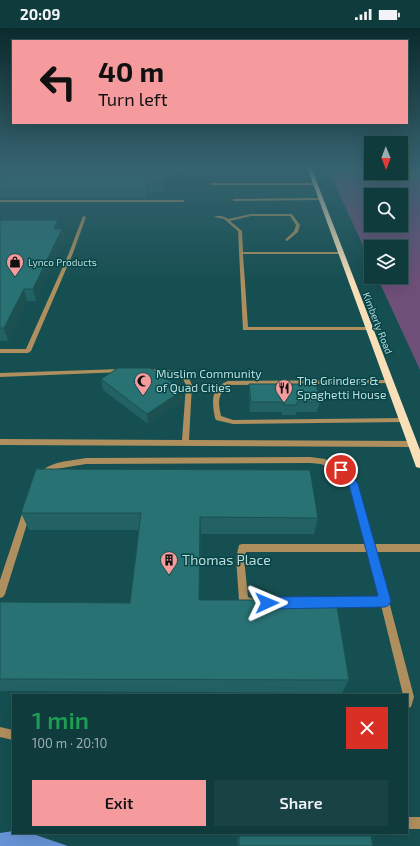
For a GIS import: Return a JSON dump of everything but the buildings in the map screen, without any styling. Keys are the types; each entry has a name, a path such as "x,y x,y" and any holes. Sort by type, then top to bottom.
{"main road":[{"name":"Kimberly Road","path":"322,205 420,464"}],"lane":[{"path":"226,220 251,215 291,215 298,225 296,231 287,240"},
{"path":"0,351 28,351 71,253 84,217"},
{"path":"216,217 226,220 240,231 245,330 369,329"},
{"path":"242,253 341,253"},
{"path":"141,370 178,373 185,376 189,385 185,396 186,443"},
{"path":"0,375 126,371"},
{"path":"155,372 166,381"},
{"path":"389,382 228,383 218,389 215,398 218,418 233,422 403,420"},
{"path":"0,442 412,444"},
{"path":"40,479 43,474 54,467 86,461 322,461 341,470 353,484 385,601 409,697 408,700"},
{"path":"0,594 29,506"},
{"path":"260,603 252,603 244,600 240,558 242,548 420,548"},
{"path":"314,602 385,601"},
{"path":"0,732 12,735"},
{"path":"408,822 420,823"}],"shaded area":[{"path":"344,205 364,205 364,232 408,232 408,205 420,205 420,370 380,284 408,284 408,240 364,240 364,248"}],"water":[{"path":"12,831 12,834 33,834 68,846 0,846 0,833"}],"place":[{"name":"Lynco Products","path":"15,277"},
{"name":"Muslim Community of Quad Cities","path":"143,396"},
{"name":"The Grinders & Spaghetti House","path":"284,403"},
{"name":"Thomas Place","path":"169,575"}],"route":[{"path":"267,603 385,601 353,484 341,470"}]}
